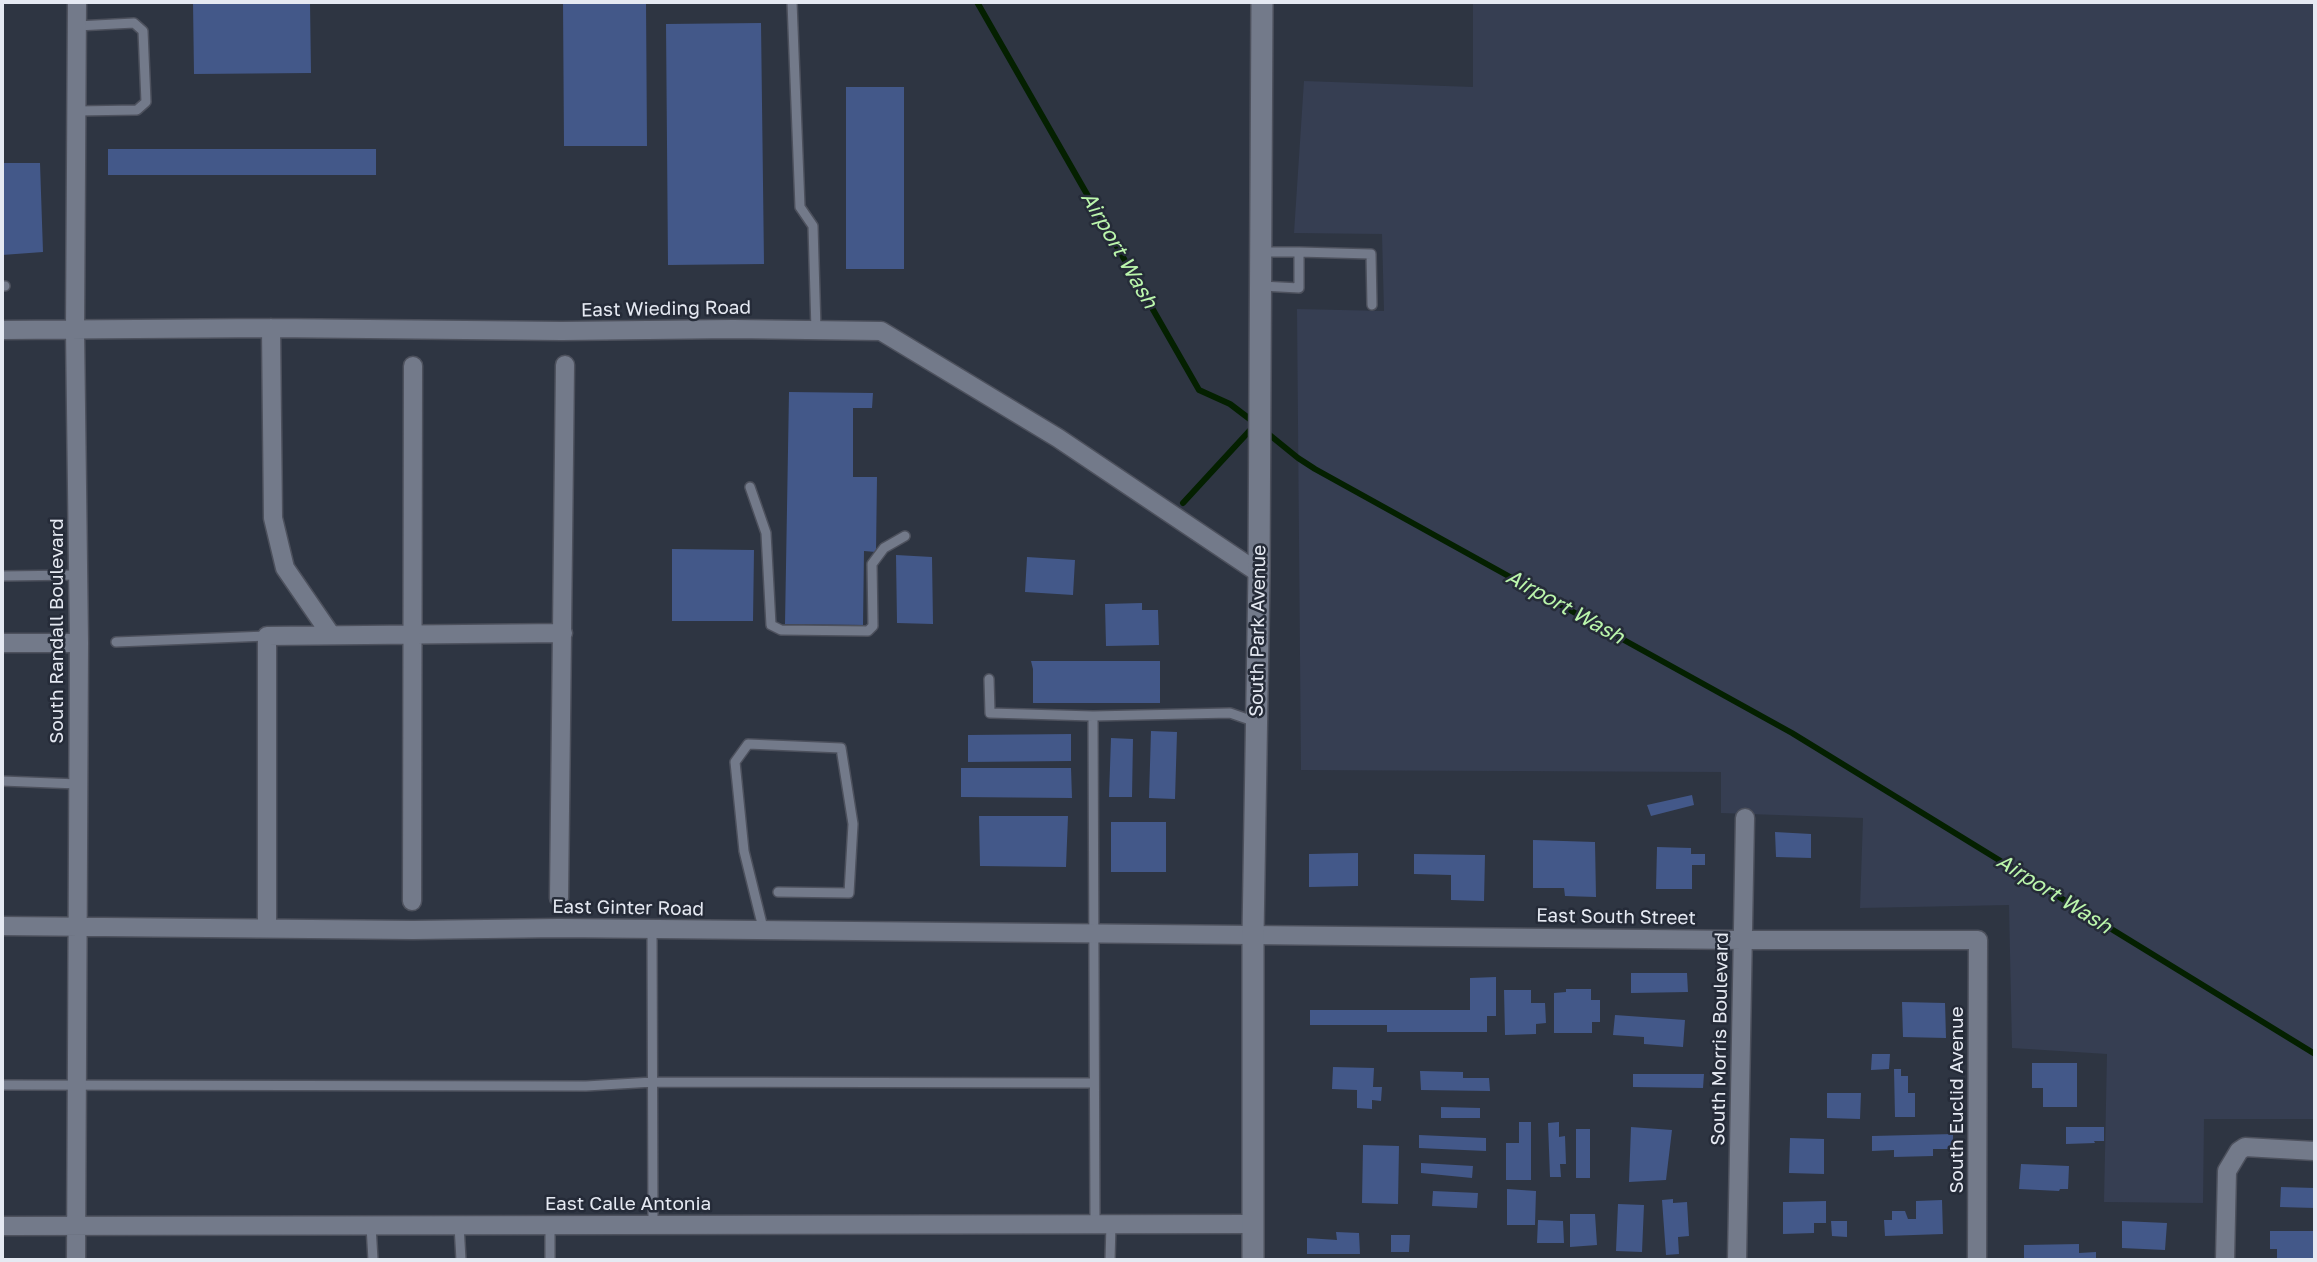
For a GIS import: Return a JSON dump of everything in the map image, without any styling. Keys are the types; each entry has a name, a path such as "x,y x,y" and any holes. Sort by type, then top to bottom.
{"main road":[{"name":"South Park Avenue","path":"1254,1260 1253,935 1260,514 1262,2"}],"street":[{"name":"South Randall Boulevard","path":"76,2 75,330 79,643 76,1260"},
{"name":"East Wieding Road","path":"2,330 271,328 881,331 1058,438 1259,573"},
{"path":"271,328 273,518 285,568 331,635"},
{"path":"559,898 565,365"},
{"path":"412,901 413,366"},
{"path":"267,928 267,636 563,633"},
{"path":"2,643 79,643"},
{"name":"South Morris Boulevard","path":"1737,1260 1745,818"},
{"name":"East Ginter Road","path":"2,926 1253,935"},
{"name":"East South Street","path":"1253,935 1978,940"},
{"name":"South Euclid Avenue","path":"1977,1260 1978,940"},
{"path":"2225,1260 2227,1171 2239,1151 2245,1147 2315,1151"},
{"name":"East Calle Antonia","path":"2,1226 1254,1224"}],"lane":[{"path":"792,2 800,207 813,226 816,330"},
{"path":"76,26 134,23 143,30 146,102 137,110 76,111"},
{"path":"1261,252 1371,254 1372,305"},
{"path":"1261,286 1299,288 1299,252"},
{"path":"750,487 766,533 771,625 781,630 868,631 873,626 872,564 884,548 905,536"},
{"path":"2,576 78,575"},
{"path":"116,642 267,636"},
{"path":"989,680 990,713 1093,716 1230,713 1256,722"},
{"path":"1093,716 1094,1083 1103,1224 1110,1260"},
{"path":"764,932 744,851 735,762 748,744 841,748 853,824 849,893 778,892"},
{"path":"2,781 78,784"},
{"path":"652,929 653,1225"},
{"path":"2,1085 1094,1083"},
{"path":"459,1225 461,1260"},
{"path":"550,1225 550,1260"},
{"path":"371,1226 373,1260"}],"shaded area":[{"path":"1473,2 2315,2 2315,1119 2204,1119 2203,1203 2104,1202 2107,1054 2012,1048 2009,905 1860,908 1863,818 1721,813 1721,772 1301,770 1297,309 1384,311 1382,234 1294,233 1304,81 1473,87"}],"building":[{"path":"193,2 310,2 311,73 194,74"},
{"path":"563,2 646,2 647,146 564,146"},
{"path":"761,23 764,264 668,265 666,24"},
{"path":"846,87 904,87 904,269 846,269"},
{"path":"108,149 376,149 376,175 108,175"},
{"path":"2,163 40,163 43,252 2,255"},
{"path":"789,392 873,393 872,408 853,408 853,477 877,477 876,552 864,551 863,625 785,624"},
{"path":"672,549 754,550 753,621 672,621"},
{"path":"896,555 932,557 933,624 897,623"},
{"path":"1027,557 1075,560 1073,595 1025,592"},
{"path":"1142,603 1142,610 1158,610 1159,645 1106,646 1105,604"},
{"path":"1031,661 1160,661 1160,703 1033,703"},
{"path":"1151,731 1177,732 1175,799 1149,798"},
{"path":"1071,734 1071,761 968,762 968,735"},
{"path":"1111,738 1133,739 1132,797 1109,797"},
{"path":"961,768 1071,768 1072,798 961,797"},
{"path":"1692,795 1694,805 1651,816 1647,805"},
{"path":"979,816 1068,816 1066,867 980,866"},
{"path":"1111,822 1166,822 1166,872 1111,872"},
{"path":"1775,832 1811,834 1811,858 1776,857"},
{"path":"1533,840 1595,842 1596,897 1565,896 1564,888 1533,888"},
{"path":"1657,847 1691,848 1691,854 1705,854 1705,865 1692,865 1692,889 1656,889"},
{"path":"1358,853 1358,886 1309,887 1309,854"},
{"path":"1414,854 1485,855 1484,901 1451,900 1451,875 1414,874"},
{"path":"1631,973 1687,973 1688,992 1631,993"},
{"path":"1496,977 1496,1016 1487,1016 1487,1032 1387,1032 1387,1025 1310,1025 1310,1010 1470,1010 1470,978"},
{"path":"1566,989 1591,989 1591,1000 1600,1000 1600,1022 1592,1022 1592,1033 1554,1033 1554,993 1566,992"},
{"path":"1504,990 1531,990 1531,1003 1545,1003 1546,1023 1536,1024 1536,1034 1505,1035"},
{"path":"1902,1002 1945,1003 1946,1038 1903,1037"},
{"path":"1615,1015 1685,1020 1683,1047 1644,1044 1644,1037 1613,1035"},
{"path":"1872,1054 1890,1054 1889,1069 1871,1070"},
{"path":"2032,1063 2077,1063 2077,1107 2043,1107 2043,1088 2032,1088"},
{"path":"1333,1067 1374,1068 1373,1087 1382,1087 1381,1101 1372,1100 1372,1109 1357,1108 1357,1090 1332,1089"},
{"path":"1894,1069 1901,1069 1901,1076 1908,1076 1908,1093 1915,1093 1915,1117 1895,1117"},
{"path":"1420,1071 1463,1072 1463,1078 1489,1078 1490,1091 1421,1090"},
{"path":"1633,1074 1704,1074 1703,1088 1633,1087"},
{"path":"1827,1093 1861,1093 1860,1119 1827,1118"},
{"path":"1441,1107 1480,1108 1480,1118 1441,1118"},
{"path":"1519,1122 1531,1122 1531,1180 1506,1180 1506,1143 1519,1143"},
{"path":"1559,1122 1559,1137 1565,1136 1566,1164 1560,1164 1561,1177 1550,1177 1548,1123"},
{"path":"1631,1127 1672,1130 1666,1180 1629,1182"},
{"path":"2066,1127 2104,1127 2104,1141 2066,1144"},
{"path":"1576,1129 1590,1129 1590,1178 1576,1178"},
{"path":"1953,1134 1953,1149 1933,1149 1933,1156 1894,1157 1894,1150 1872,1151 1872,1136"},
{"path":"1419,1135 1486,1138 1486,1151 1419,1148"},
{"path":"1790,1138 1824,1139 1824,1174 1789,1173"},
{"path":"1363,1145 1399,1146 1398,1204 1362,1203"},
{"path":"1421,1163 1473,1166 1472,1178 1421,1173"},
{"path":"2021,1164 2069,1166 2068,1189 2019,1189"},
{"path":"2281,1187 2315,1188 2315,1208 2280,1207"},
{"path":"1507,1189 1536,1191 1535,1225 1507,1225"},
{"path":"1433,1191 1478,1193 1477,1208 1432,1206"},
{"path":"1673,1199 1673,1203 1687,1202 1689,1236 1678,1237 1679,1254 1666,1255 1662,1200"},
{"path":"1942,1200 1943,1234 1885,1236 1884,1220 1892,1220 1892,1211 1905,1211 1908,1219 1916,1219 1916,1201"},
{"path":"1826,1201 1826,1223 1814,1223 1814,1233 1783,1234 1783,1202"},
{"path":"1618,1204 1644,1205 1642,1252 1616,1251"},
{"path":"1570,1214 1595,1214 1597,1245 1570,1247"},
{"path":"1538,1220 1563,1221 1564,1243 1537,1243"},
{"path":"1831,1221 1847,1221 1847,1237 1832,1236"},
{"path":"2122,1221 2167,1223 2165,1250 2122,1248"},
{"path":"2270,1231 2315,1231 2315,1260 2277,1260 2277,1249 2270,1249"},
{"path":"1336,1232 1359,1233 1360,1254 1307,1254 1307,1238 1337,1240"},
{"path":"1391,1235 1410,1235 1409,1252 1391,1252"},
{"path":"2079,1244 2079,1253 2096,1252 2096,1260 2024,1260 2024,1245"}],"waterway":[{"name":"Airport Wash","path":"977,2 1199,390 1230,404 1255,423"},
{"path":"1183,503 1253,427"},
{"name":"Airport Wash","path":"1266,432 1315,469 1792,733 2315,1054"}]}
